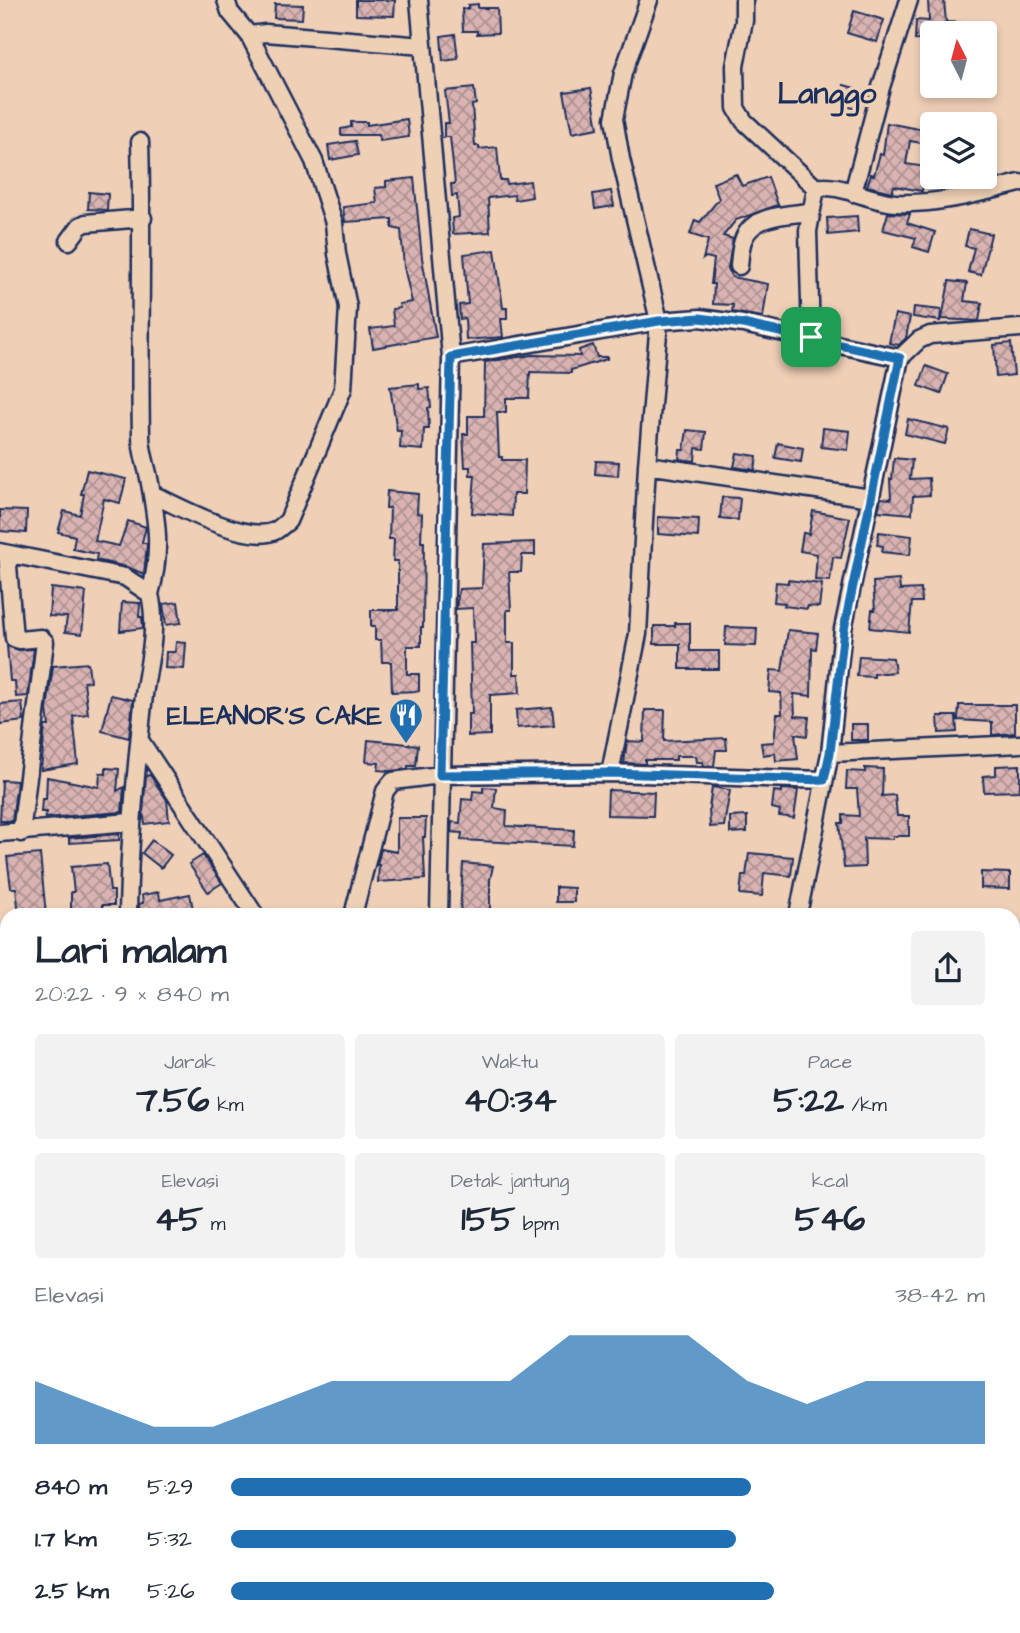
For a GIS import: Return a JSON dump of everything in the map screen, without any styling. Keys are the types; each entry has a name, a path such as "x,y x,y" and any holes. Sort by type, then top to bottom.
{"street":[{"path":"152,495 229,528 257,533 273,532 288,521 343,388 348,307 337,254 334,223 314,161 249,35 230,12 226,0"},
{"path":"419,0 451,357 439,908"},
{"path":"610,773 638,634 647,465 659,321 614,119 623,73 649,0"},
{"path":"744,0 744,21 735,66 736,108 744,121 816,188"},
{"path":"853,193 881,87 909,0"},
{"path":"249,35 266,33 423,46"},
{"path":"128,908 130,822 154,632 150,594 156,572 159,542 141,440 140,142"},
{"path":"816,188 821,186 895,203 972,195 1020,183"},
{"path":"811,337 808,231 816,188"},
{"path":"739,267 743,242 753,226 765,220 810,212"},
{"path":"69,241 80,226 86,223 142,218"},
{"path":"451,357 659,321 700,318 811,337 900,358"},
{"path":"799,908 830,753 844,629 900,358 919,340 930,335 1020,328"},
{"path":"647,465 871,498"},
{"path":"21,833 46,642 41,638 14,638 4,553 125,577 150,594"},
{"path":"141,742 250,908"},
{"path":"830,753 1020,744"},
{"path":"355,908 385,791 393,781 440,775 610,773 824,780"},
{"path":"0,833 130,822"}],"building":[{"path":"356,0 395,0 394,16 356,15"},
{"path":"928,0 944,0 946,21 929,21"},
{"path":"275,4 303,5 302,19 274,18"},
{"path":"478,4 478,8 497,8 498,33 477,34 477,31 463,31 462,9"},
{"path":"854,11 884,20 877,42 847,33"},
{"path":"916,20 929,21 920,21 920,40 915,40"},
{"path":"455,34 458,59 443,61 441,36"},
{"path":"844,85 865,91 860,110 839,104"},
{"path":"474,88 476,104 472,105 475,146 479,146 479,149 497,147 500,180 506,180 507,184 530,181 532,197 515,200 514,195 488,198 490,232 453,234 452,218 459,217 457,195 452,196 451,184 455,184 450,137 444,137 444,123 449,123 445,91"},
{"path":"591,88 598,128 572,133 564,92"},
{"path":"407,119 409,137 380,141 379,135 341,135 341,129 351,127 351,122 367,122 367,125"},
{"path":"887,123 920,129 920,143 910,141 906,164 920,166 922,191 894,186 892,192 867,186 871,174 874,175 880,154 883,155"},
{"path":"355,141 358,155 330,160 328,145"},
{"path":"736,174 742,186 768,177 778,205 736,220 723,236 733,239 728,268 732,277 768,284 763,317 732,312 733,305 713,304 714,284 711,284 714,259 703,259 708,240 690,234 695,220 700,222 719,199 713,183"},
{"path":"414,178 422,258 436,337 373,348 370,329 394,326 392,309 400,308 399,304 412,302 404,267 401,230 392,228 392,219 345,222 343,207 377,203 375,188 386,187 386,181"},
{"path":"611,191 614,206 595,209 593,194"},
{"path":"89,192 108,194 107,210 88,209"},
{"path":"888,213 910,214 907,223 935,232 929,252 913,247 916,238 883,230"},
{"path":"857,216 858,232 828,235 827,218"},
{"path":"969,229 991,234 981,275 968,272 974,248 965,246"},
{"path":"495,250 503,308 507,308 507,319 501,319 503,337 466,340 465,318 460,319 459,305 468,304 464,254"},
{"path":"949,281 967,283 964,301 982,303 979,321 942,319"},
{"path":"914,307 941,310 940,321 913,317"},
{"path":"895,314 910,317 906,338 899,345 889,343"},
{"path":"1011,343 1014,375 996,377 994,345"},
{"path":"593,345 597,357 607,359 571,370 571,373 530,372 529,398 506,398 506,412 497,412 499,457 502,457 502,460 525,460 524,494 513,494 512,516 472,513 475,475 470,475 470,467 465,467 463,434 468,434 468,416 484,416 485,362 532,355 580,356 579,350"},
{"path":"926,366 948,374 941,394 919,386"},
{"path":"419,384 419,389 429,388 431,407 428,408 429,429 424,429 423,450 400,448 401,431 397,431 390,387"},
{"path":"908,419 949,429 945,444 905,434"},
{"path":"823,428 850,431 848,450 821,447"},
{"path":"687,430 706,432 704,449 696,448 695,461 679,459 680,450 684,450"},
{"path":"778,443 803,448 801,462 775,458"},
{"path":"737,453 757,456 755,470 734,467"},
{"path":"894,458 912,460 910,479 929,478 930,495 913,496 912,514 878,511 881,498 891,499 890,479"},
{"path":"596,461 619,462 618,476 595,474"},
{"path":"87,470 126,479 120,503 104,499 95,541 119,546 128,521 146,527 142,542 147,544 144,574 96,560 97,554 73,549 75,536 58,532 64,511 80,515 84,494 81,494"},
{"path":"387,491 418,494 417,513 422,514 421,542 424,542 421,646 407,646 407,674 419,674 419,691 392,692 391,662 382,662 381,640 375,640 375,626 371,626 371,610 398,610 398,561 393,561 394,539 389,539 390,508 386,508"},
{"path":"722,497 740,498 738,520 720,518"},
{"path":"0,510 27,511 26,533 0,531"},
{"path":"813,511 850,518 841,558 833,557 830,581 815,580 817,554 800,551 803,533 809,534"},
{"path":"658,517 699,519 698,537 658,534"},
{"path":"879,532 912,536 910,555 882,552 883,546 877,545"},
{"path":"535,542 535,555 522,555 521,572 509,572 511,610 507,610 507,643 514,643 514,674 519,674 520,693 490,695 490,735 468,736 468,714 472,714 470,643 474,643 473,608 456,609 459,589 482,588 484,544"},
{"path":"788,580 822,584 819,607 808,606 807,609 774,602 776,582 788,583"},
{"path":"899,580 900,590 921,589 922,602 912,602 909,632 870,628 872,610 875,610 873,582"},
{"path":"51,588 86,592 82,634 65,632 67,617 49,616"},
{"path":"122,602 140,603 139,617 142,617 143,628 120,631"},
{"path":"178,602 181,623 166,625 163,604"},
{"path":"675,623 690,623 690,651 719,651 719,669 680,669 680,644 654,644 654,626 675,626"},
{"path":"726,627 757,628 756,646 725,645"},
{"path":"788,630 818,633 816,649 812,648 811,696 794,694 795,716 809,717 807,736 795,734 798,759 776,761 775,753 763,755 761,743 774,742 777,714 782,714 781,693 769,692 771,670 782,671"},
{"path":"176,642 186,643 184,669 165,668 166,652 175,652"},
{"path":"7,646 19,650 34,649 28,696 16,697 15,681 10,681"},
{"path":"859,656 893,658 895,672 874,674 874,677 857,676"},
{"path":"88,663 90,681 84,682 88,714 73,716 78,764 41,770 45,726 49,726 47,709 53,666"},
{"path":"111,695 133,700 129,738 102,731"},
{"path":"22,702 24,721 0,724 0,704"},
{"path":"959,705 1015,705 1015,733 992,735 992,722 958,720"},
{"path":"552,707 554,725 517,728 516,710"},
{"path":"645,710 665,710 664,741 726,738 727,750 716,750 714,766 704,766 703,762 697,762 696,756 676,756 676,760 645,760 645,764 624,763 627,741 644,742"},
{"path":"938,716 956,716 957,732 939,733"},
{"path":"851,724 868,724 868,740 851,740"},
{"path":"368,740 418,745 416,766 390,771 378,770 379,763 366,762"},
{"path":"1020,765 1020,791 984,792 983,776 996,775 996,766"},
{"path":"106,768 119,769 117,791 124,787 122,812 45,818 46,812 41,812 42,799 46,799 47,777 99,787 100,773 106,774"},
{"path":"865,768 883,769 882,796 895,795 897,816 909,816 909,836 893,836 893,839 864,838 865,867 844,868 839,823 843,823 843,815 859,816 857,789 846,789 847,771 865,772"},
{"path":"150,775 167,800 169,821 145,824 143,813 146,776"},
{"path":"2,780 17,781 12,821 0,821"},
{"path":"483,787 496,788 494,808 507,810 506,826 574,830 573,846 461,840 462,833 451,832 452,822 460,823 462,799 472,800 473,791 483,792"},
{"path":"712,787 730,790 724,826 710,827"},
{"path":"782,789 798,790 794,818 779,816 780,810 772,808 774,791 782,792"},
{"path":"608,790 654,792 653,816 607,815"},
{"path":"747,816 747,832 730,833 730,817"},
{"path":"397,818 426,818 423,837 425,879 378,882 377,865 381,849 397,852"},
{"path":"119,834 119,840 69,843 69,838"},
{"path":"152,840 171,855 161,868 142,853"},
{"path":"749,853 793,857 791,876 764,873 762,896 740,894"},
{"path":"40,854 45,908 18,908 16,888 11,888 7,857"},
{"path":"203,855 222,883 208,892 189,864"},
{"path":"463,863 493,866 490,908 460,908"},
{"path":"107,864 110,891 114,891 114,905 102,905 102,908 71,908 71,892 74,892 71,867"},
{"path":"981,872 1010,873 1010,889 981,888"},
{"path":"556,887 574,888 574,902 556,902"},
{"path":"159,892 160,900 190,894 193,908 139,908 139,904 143,903 142,895"}],"place":[{"name":"ELEANOR'S CAKE","path":"406,745"}],"district":[{"name":"Langgo","path":"827,93"}],"route":[{"path":"700,318 811,337 900,358 844,629 830,753 824,780 610,773 440,775 451,357 659,321 700,318"}]}
